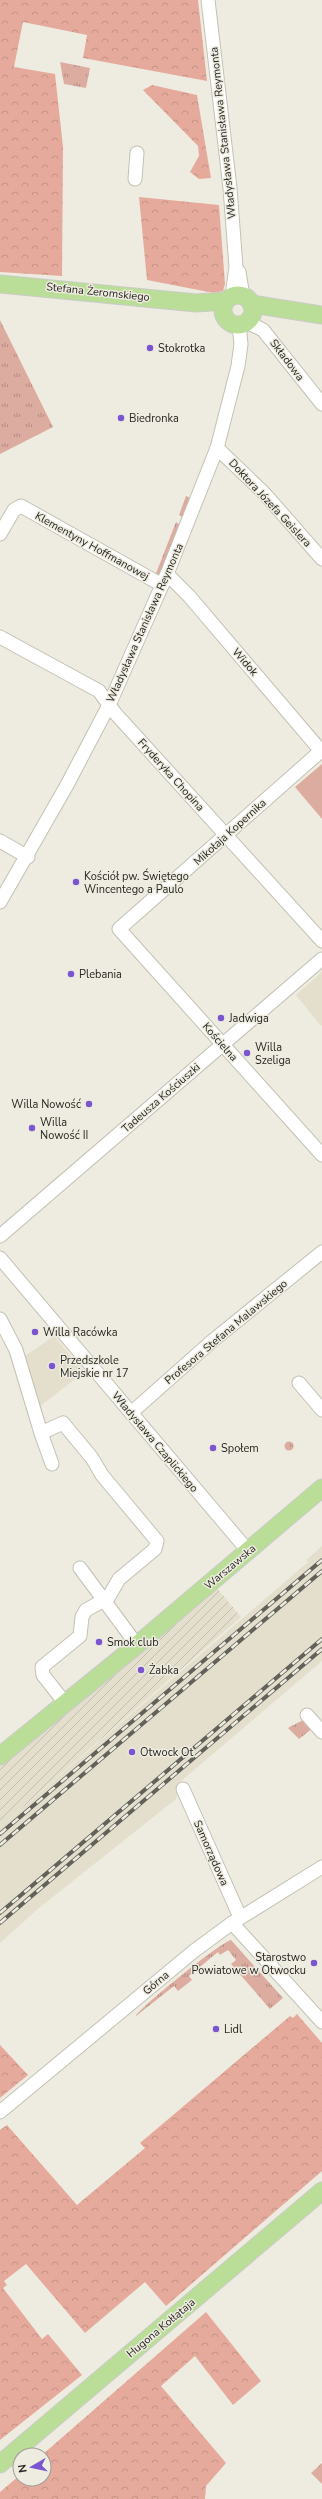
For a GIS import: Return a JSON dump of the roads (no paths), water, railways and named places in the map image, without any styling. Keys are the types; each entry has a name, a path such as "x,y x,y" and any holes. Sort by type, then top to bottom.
{"main road":[{"name":"Stefana Żeromskiego","path":"0,284 196,303 239,309 279,310 322,315"},
{"name":"Warszawska","path":"0,1755 137,1645 249,1552 322,1488"},
{"name":"Hugona Kołłątaja","path":"0,2464 322,2191"}],"street":[{"name":"Władysława Stanisława Reymonta","path":"0,902 28,857 109,705 165,579 218,448 238,366 241,344 239,272 236,266 230,188 208,0"},
{"path":"135,179 137,153"},
{"name":"Składowa","path":"239,309 263,330 322,404"},
{"name":"Doktora Józefa Geislera","path":"218,448 264,493 322,559"},
{"name":"Klementyny Hoffmanowej","path":"0,534 14,510 21,506 165,579"},
{"name":"Widok","path":"165,579 188,596 322,750"},
{"name":"Fryderyka Chopina","path":"0,637 99,691 109,705 322,941"},
{"name":"Mikołaja Kopernika","path":"119,929 322,750"},
{"path":"0,841 28,857"},
{"name":"Kościelna","path":"119,929 322,1156"},
{"name":"Tadeusza Kościuszki","path":"0,1236 322,959"},
{"name":"Profesora Stefana Malawskiego","path":"131,1413 211,1342 322,1252"},
{"name":"Władysława Czaplickiego","path":"0,1258 249,1552"},
{"path":"0,1319 16,1350 52,1464"},
{"path":"299,1383 322,1410"},
{"path":"41,1433 63,1423 92,1458 102,1475 157,1541 155,1549 118,1579 109,1596 90,1607 83,1614 80,1636 42,1666 43,1675 65,1703"},
{"path":"80,1568 137,1645"},
{"path":"307,1715 322,1732"},
{"name":"Samorządowa","path":"182,1789 236,1920 322,2022"},
{"name":"Górna","path":"0,2112 66,2056 236,1920 322,1867"}],"railway":[{"path":"0,1834 322,1560"},
{"path":"0,1845 322,1571"},
{"path":"0,1913 322,1639"},
{"path":"0,1923 322,1649"}],"place":[{"name":"Stokrotka","path":"150,348"},
{"name":"Biedronka","path":"121,418"},
{"name":"Kościół pw. Świętego Wincentego a Paulo","path":"76,882"},
{"name":"Plebania","path":"71,974"},
{"name":"Jadwiga","path":"221,1018"},
{"name":"Willa Szeliga","path":"247,1053"},
{"name":"Willa Nowość","path":"89,1104"},
{"name":"Willa Nowość II","path":"32,1128"},
{"name":"Willa Racówka","path":"35,1332"},
{"name":"Przedszkole Miejskie nr 17","path":"52,1366"},
{"name":"Społem","path":"213,1448"},
{"name":"Smok club","path":"99,1642"},
{"name":"Żabka","path":"141,1670"},
{"name":"Otwock Ot","path":"132,1752"},
{"name":"Starostwo Powiatowe w Otwocku","path":"314,1963"},
{"name":"Lidl","path":"216,2029"}]}
